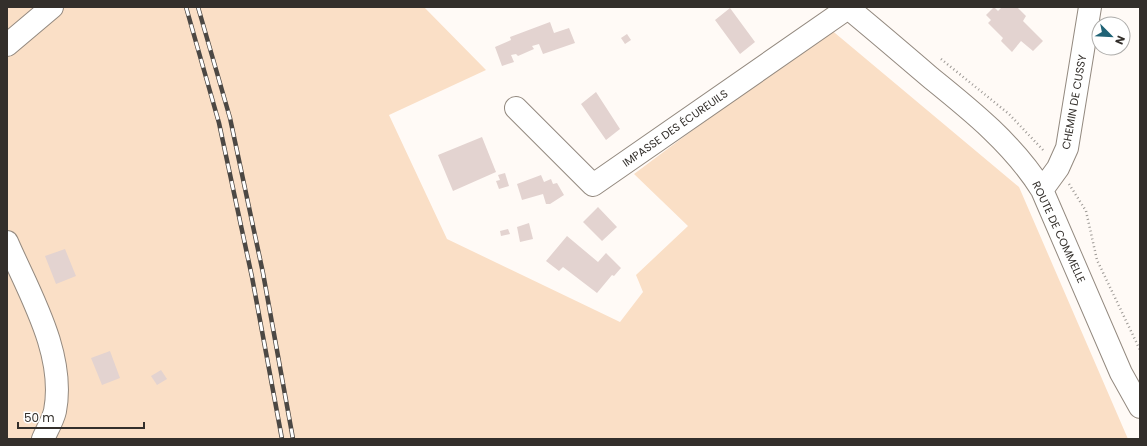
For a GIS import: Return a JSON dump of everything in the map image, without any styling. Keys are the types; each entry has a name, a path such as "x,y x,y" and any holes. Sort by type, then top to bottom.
{"street":[{"path":"7,45 52,7"},
{"name":"CHEMIN DE CUSSY","path":"1042,190 1058,168 1067,148 1090,7"},
{"name":"ROUTE DE COMMELLE","path":"847,8 970,110 1029,168 1042,190 1121,373 1140,407"},
{"name":"IMPASSE DES ÉCUREUILS","path":"516,108 593,185 847,8"},
{"path":"7,242 51,344 57,376 55,411 43,439"}],"shaded area":[{"path":"7,7 424,7 486,70 389,115 447,239 620,322 643,292 636,275 688,226 634,174 829,28 1019,187 1128,439 7,439"}],"building":[{"path":"994,7 998,11 1002,7 1017,7 1026,16 1023,21 1043,41 1033,51 1021,41 1012,52 1001,41 1003,38 988,23 991,20 986,15"},
{"path":"730,8 755,42 740,54 715,20"},
{"path":"550,22 554,33 569,28 575,43 543,54 539,44 532,46 534,49 518,56 516,54 511,55 514,62 502,66 495,47 511,40 510,37"},
{"path":"627,34 631,40 625,44 621,38"},
{"path":"596,92 620,129 606,140 581,104"},
{"path":"482,137 496,172 453,191 438,155"},
{"path":"505,173 509,186 499,189 496,181 500,180 498,175"},
{"path":"541,175 544,182 551,179 553,184 557,183 564,195 550,204 546,204 543,194 522,200 517,184"},
{"path":"598,207 617,227 602,241 583,222"},
{"path":"529,223 533,239 520,242 517,227"},
{"path":"508,229 510,234 501,236 500,231"},
{"path":"567,236 598,262 606,253 621,268 614,276 612,275 597,293 563,267 559,271 546,261"},
{"path":"65,249 76,276 56,284 45,256"},
{"path":"110,351 120,378 102,385 91,358"},
{"path":"161,370 167,379 157,385 151,376"}],"railway":[{"path":"186,7 219,123 252,277 282,439"},
{"path":"198,7 230,118 263,273 293,439"}]}
